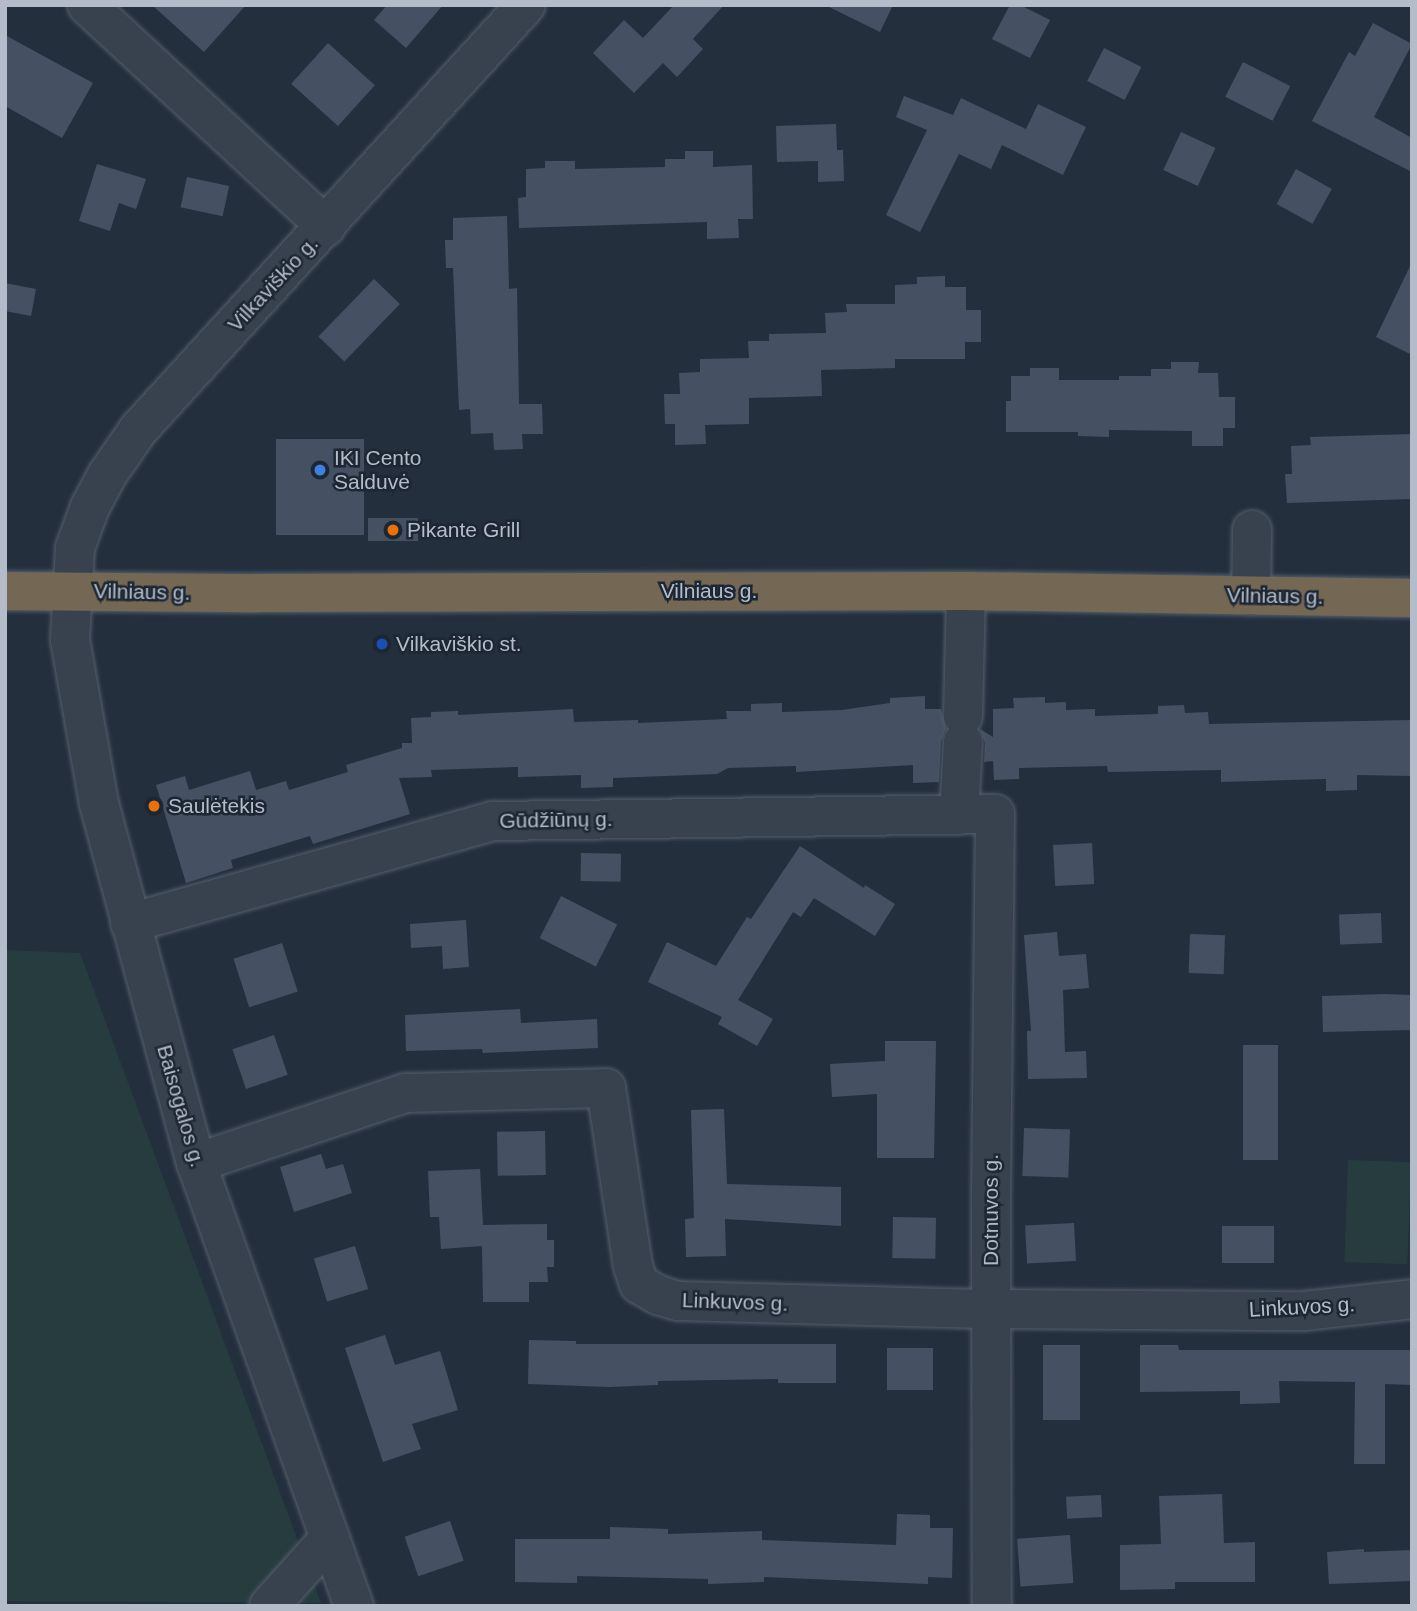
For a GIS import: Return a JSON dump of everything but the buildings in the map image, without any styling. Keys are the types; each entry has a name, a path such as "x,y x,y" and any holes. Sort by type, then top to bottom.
{"highway":[{"name":"Vilniaus g.","path":"5,591 966,591 1412,598"}],"street":[{"path":"87,5 326,226"},
{"name":"Vilkaviškio g.","path":"71,591 75,548 90,508 130,441 526,5"},
{"path":"1251,596 1252,530"},
{"name":"Baisogalos g.","path":"71,591 70,640 93,782 130,923 197,1163 354,1606"},
{"name":"Dotnuvos g.","path":"966,591 963,729 977,815 992,1309 992,1606"},
{"name":"Gūdžiūnų g.","path":"130,923 493,821 977,815"},
{"name":"Linkuvos g.","path":"197,1163 405,1093 606,1088 633,1266 639,1284 658,1295 678,1301 992,1309 1304,1311 1412,1299"},
{"path":"269,1606 330,1538"}],"green space":[{"path":"5,950 80,953 321,1603 5,1601"},
{"path":"1348,1160 1411,1162 1407,1264 1344,1262"}],"place":[{"name":"IKI Cento Salduvė","path":"320,470"},
{"name":"Pikante Grill","path":"393,530"},
{"name":"Vilkaviškio st.","path":"382,644"},
{"name":"Saulėtekis","path":"154,806"}]}
